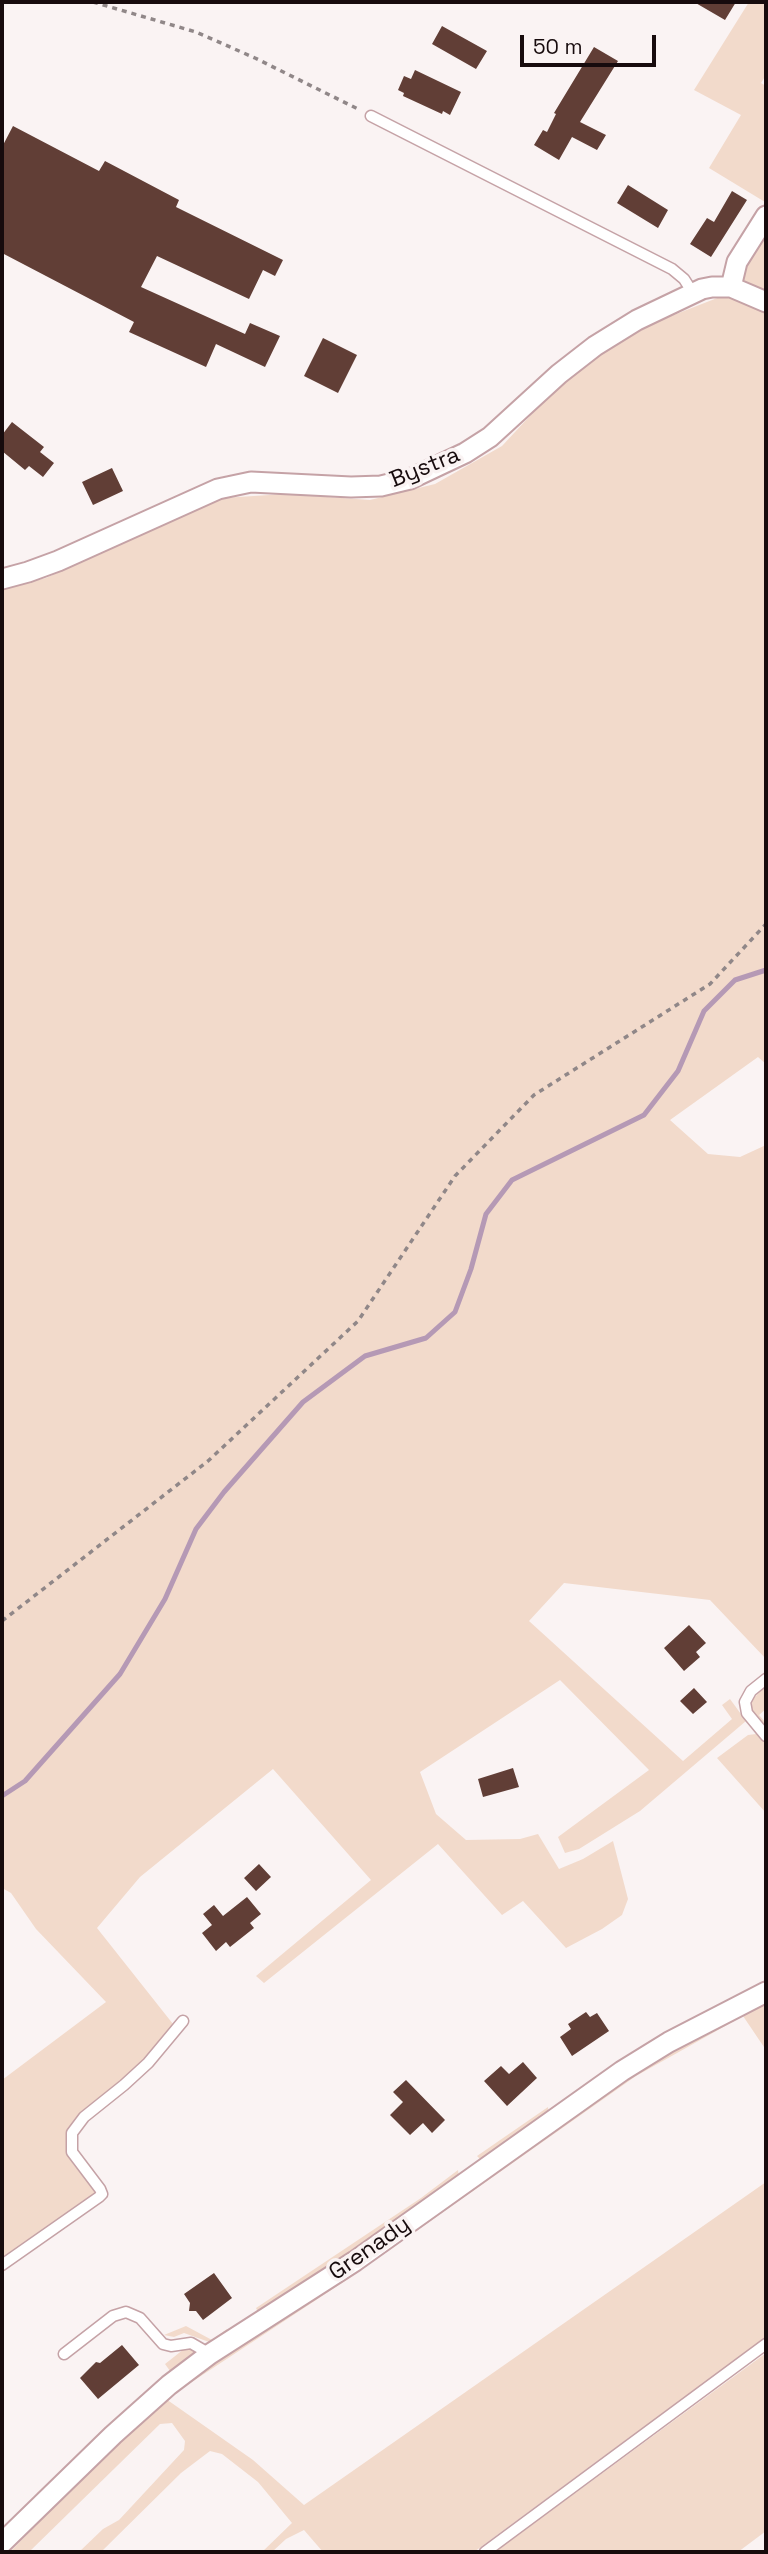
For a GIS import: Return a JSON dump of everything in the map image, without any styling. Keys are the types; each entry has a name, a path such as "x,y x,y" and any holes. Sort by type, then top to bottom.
{"street":[{"path":"766,216 737,262 731,287 766,302"},
{"name":"Bystra","path":"2,579 58,561 218,489 251,482 351,488 381,486 434,469 490,437 559,374 595,346 637,320 693,293 712,287 731,287"},
{"name":"Grenady","path":"2,2543 113,2435 169,2385 210,2354 355,2260 646,2055 766,1992"}],"lane":[{"path":"371,116 672,269 684,278 693,293"},
{"path":"766,1679 751,1691 745,1702 747,1713 766,1736"},
{"path":"2,2265 102,2194 72,2152 72,2133 84,2117 148,2063 183,2021"},
{"path":"64,2354 114,2316 126,2312 140,2318 163,2344 171,2346 191,2343 210,2354"},
{"path":"485,2552 766,2344"}],"path":[{"path":"93,2 196,32 371,116"},
{"path":"2,1621 208,1461 358,1321 456,1176 534,1095 710,984 766,924"}],"shaded area":[{"path":"749,2 766,2 766,75 761,83 766,86 765,202 709,168 741,115 694,90"},
{"path":"766,225 766,297 743,282 742,276 743,268"},
{"path":"730,293 766,305 766,1064 758,1057 670,1120 708,1154 740,1157 766,1145 766,1659 710,1600 564,1583 529,1621 683,1761 732,1719 722,1705 730,1699 746,1721 640,1811 579,1849 565,1853 558,1837 649,1770 560,1680 420,1772 436,1814 466,1840 520,1839 538,1834 559,1869 583,1859 613,1841 628,1899 622,1915 566,1948 523,1901 502,1915 438,1844 264,1983 256,1976 371,1880 273,1769 140,1877 97,1928 173,2024 145,2060 75,2119 68,2132 66,2143 73,2164 97,2193 2,2260 2,2080 106,2002 36,1929 11,1893 2,1888 2,589 46,578 223,498 285,494 370,500 435,484 502,446 568,375 643,327"},
{"path":"766,1685 766,1709 759,1715 766,1723 766,1729 751,1708 752,1700"},
{"path":"756,1734 766,1743 766,1813 717,1758 748,1735"},
{"path":"766,1999 766,2050 743,2016 636,2076 354,2275 166,2399 232,2348 664,2054"},
{"path":"548,2107 549,2116 481,2160 477,2156"},
{"path":"458,2170 459,2178 425,2204 259,2314 256,2308 421,2198"},
{"path":"766,2182 766,2337 474,2552 323,2552 304,2530 286,2539 272,2552 262,2552 292,2523 258,2482 222,2454 210,2451 181,2473 101,2552 79,2552 103,2529 119,2520 184,2450 185,2441 172,2423 160,2424 29,2552 10,2552 166,2399 253,2460 304,2505"},
{"path":"186,2326 212,2340 227,2329 229,2332 212,2343 184,2333 174,2337 164,2335"},
{"path":"190,2348 195,2352 194,2356 41,2496 37,2493 170,2371 165,2364 184,2349"},
{"path":"766,2353 766,2531 738,2552 495,2552"}],"building":[{"path":"694,2 736,2 725,20"},
{"path":"442,26 487,51 476,69 432,44"},
{"path":"594,47 618,61 580,122 606,135 597,150 572,137 559,160 534,145 543,130 547,132 556,114 554,113"},
{"path":"415,70 461,92 450,115 403,96 404,93 398,90 404,76 411,79"},
{"path":"13,126 99,171 105,161 179,200 176,207 283,260 275,276 263,270 249,299 157,256 141,287 245,334 250,323 280,336 265,367 216,344 206,367 129,332 134,322 2,253 2,147"},
{"path":"628,185 668,210 658,228 617,203"},
{"path":"732,191 747,200 711,257 690,244 707,218 714,222"},
{"path":"323,338 357,355 338,393 304,376"},
{"path":"12,422 44,447 40,452 54,463 43,477 29,466 25,470 2,451 2,435"},
{"path":"112,468 123,491 93,505 82,482"},
{"path":"689,1625 706,1643 696,1652 700,1657 684,1671 664,1648"},
{"path":"694,1688 707,1702 693,1714 680,1701"},
{"path":"513,1768 519,1787 483,1797 478,1779"},
{"path":"259,1864 271,1877 256,1891 244,1878"},
{"path":"247,1897 261,1914 250,1923 254,1928 230,1947 226,1942 216,1951 202,1933 212,1925 203,1914 214,1905 223,1916"},
{"path":"586,2012 590,2017 597,2013 609,2031 572,2056 560,2037 571,2029 568,2024"},
{"path":"523,2062 537,2078 507,2106 484,2081 501,2066 509,2074"},
{"path":"406,2080 445,2120 432,2133 423,2123 410,2135 390,2115 403,2102 393,2092"},
{"path":"214,2273 232,2298 203,2320 196,2311 189,2311 190,2303 184,2294"},
{"path":"122,2345 139,2365 98,2399 80,2378 96,2362 100,2363"}],"waterway":[{"path":"2,1796 25,1781 120,1674 165,1599 196,1529 224,1492 303,1402 365,1356 426,1338 455,1312 471,1269 486,1214 512,1180 644,1115 678,1071 704,1011 735,980 766,970"}]}
